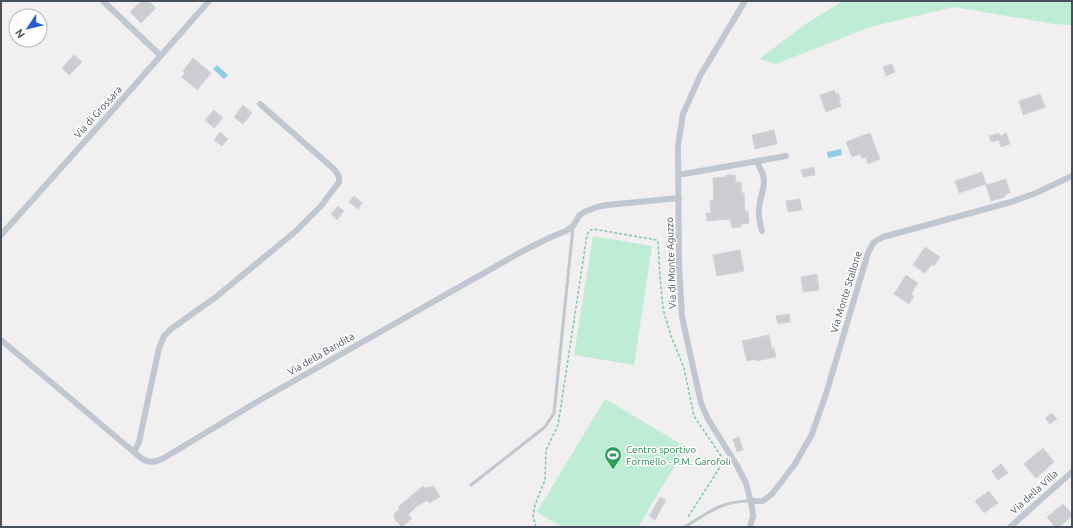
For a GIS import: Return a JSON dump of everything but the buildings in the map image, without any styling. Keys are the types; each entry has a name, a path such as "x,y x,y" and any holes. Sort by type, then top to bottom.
{"street":[{"path":"103,1 161,56"},
{"name":"Via di Grossara","path":"1,235 209,1"},
{"name":"Via di Monte Aguzzo","path":"745,1 700,76 684,109 679,135 678,175 679,279 681,307 700,398 705,412 710,423 740,470 747,487 751,501 752,516 750,527"},
{"path":"134,452 139,442 159,348 166,334 216,297 296,231 321,206 339,182 338,175 335,170 260,104"},
{"path":"678,175 786,156"},
{"path":"756,161 764,179 764,189 759,211 762,230"},
{"name":"Via Monte Stallone","path":"751,501 763,501 772,494 795,464 809,440 824,401 868,253 874,242 883,237 1024,197 1072,176"},
{"name":"Via della Bandita","path":"1,340 141,458 148,462 156,461 164,458 262,399 521,252 566,231 573,226 576,219 581,214 597,207 608,205 679,198"},
{"name":"Via della Villa","path":"1010,527 1072,472"}],"lane":[{"path":"471,485 545,427 554,412 573,226"},
{"path":"685,527 724,504 751,501"}],"path":[{"path":"536,527 533,516 535,505 545,480 546,450 558,425 587,235 589,231 593,230 657,240 658,242 663,309 670,336 684,368 694,416 721,456 722,461 720,467 686,520"}],"green space":[{"path":"843,1 1072,1 1072,25 1054,24 954,7 870,27 776,64 759,59 807,23"},
{"path":"593,236 652,246 634,365 574,355"},
{"path":"605,399 686,447 638,527 562,527 537,512"}],"water":[{"path":"217,65 228,75 224,79 213,69"},
{"path":"841,149 842,155 828,158 827,152"}],"place":[{"name":"Centro sportivo Formello - P.M. Garofoli","path":"613,470"}]}
